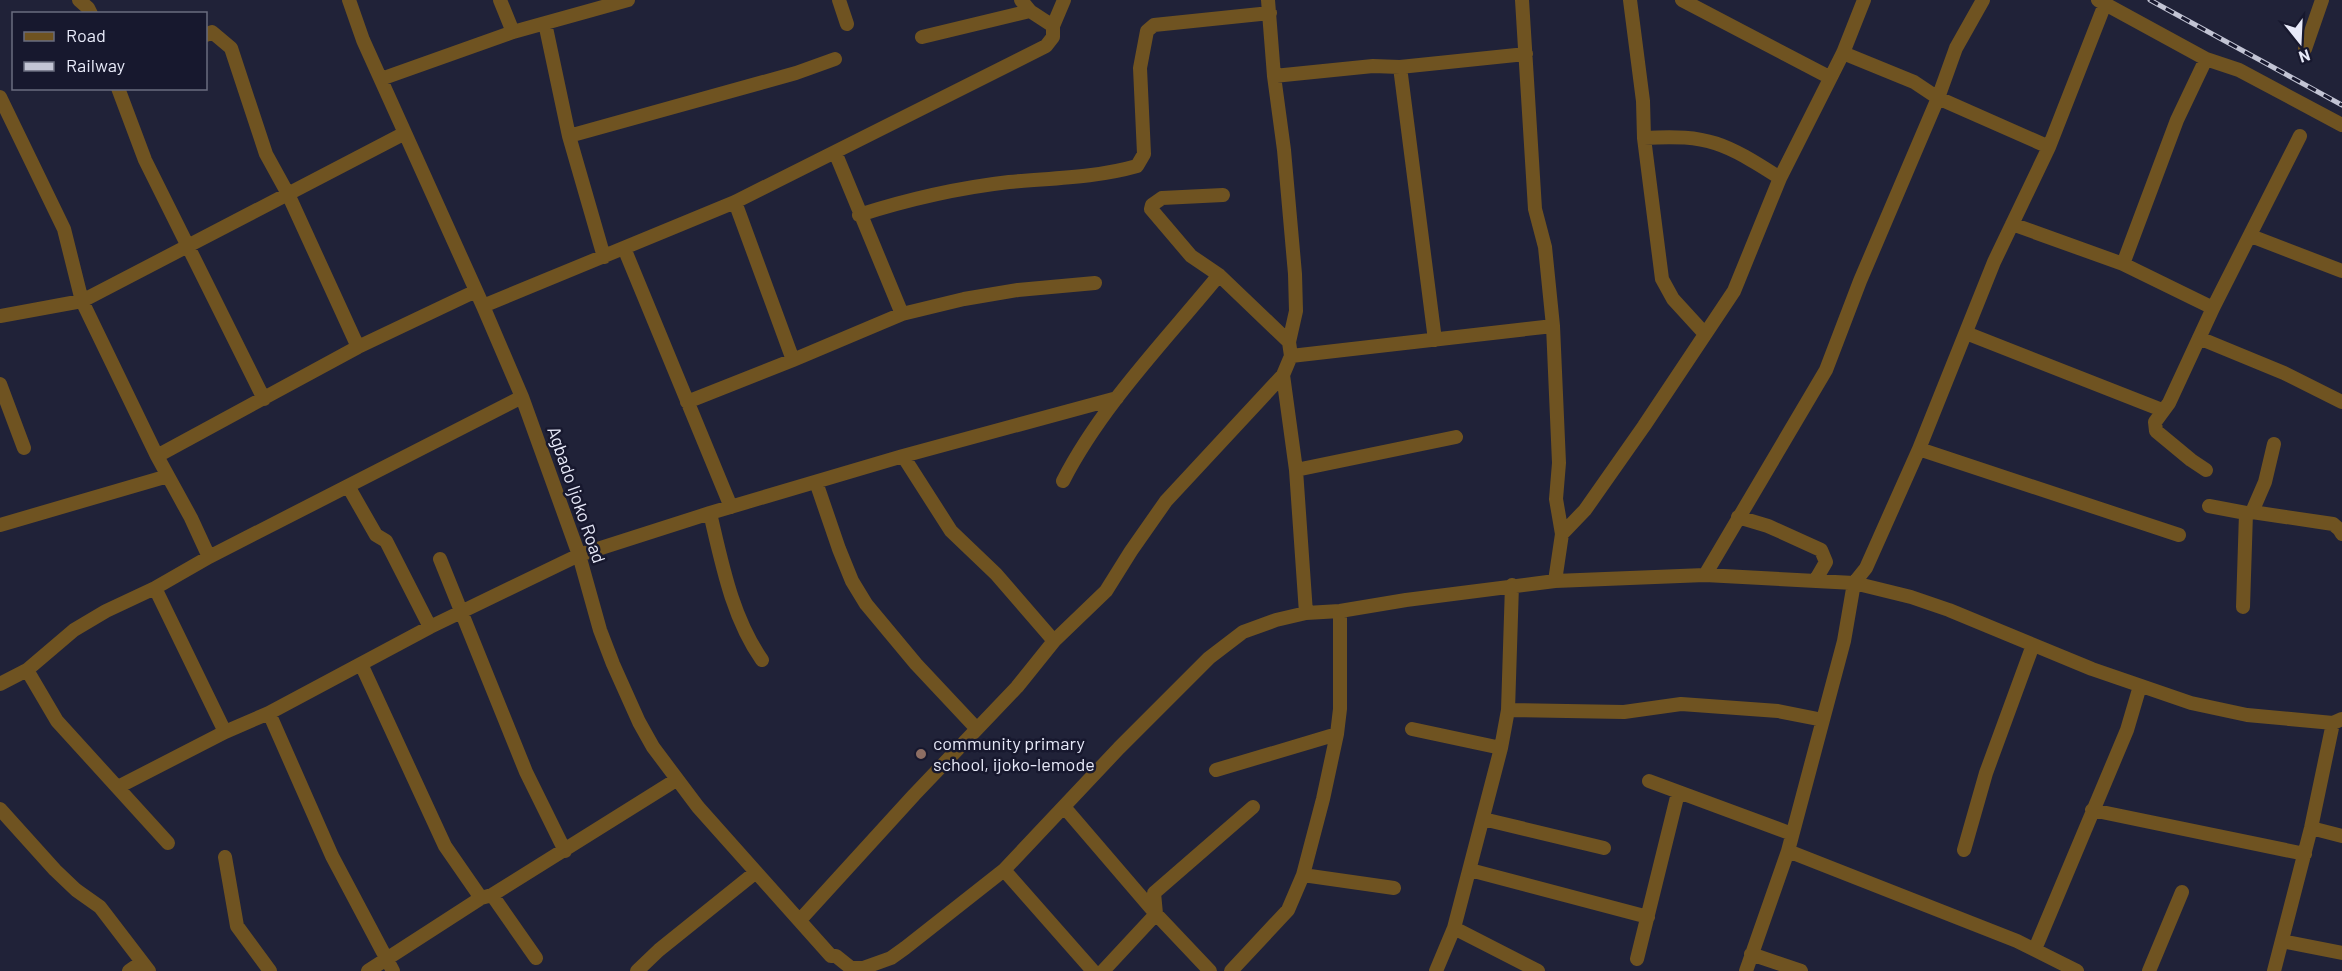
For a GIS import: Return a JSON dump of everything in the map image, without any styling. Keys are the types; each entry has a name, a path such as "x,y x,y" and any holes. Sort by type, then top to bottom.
{"street":[{"path":"79,0 90,12"},
{"name":"Agbado Ijoko Road","path":"349,0 381,79 522,397 579,555 613,664 653,747 676,780 831,956 836,956 851,968 863,968 891,958 1004,870"},
{"path":"500,0 513,32"},
{"path":"381,79 596,4 628,0"},
{"path":"839,0 847,24"},
{"path":"483,306 735,202 1046,46 1053,37 1053,26 1064,0"},
{"path":"1522,0 1535,209 1545,247 1553,326 1559,463 1556,499 1562,534 1555,581"},
{"path":"1630,0 1643,101 1644,138 1662,279 1673,299 1705,334"},
{"path":"1682,0 1829,77"},
{"path":"1562,534 1585,510 1734,291 1780,178 1843,53 1863,0"},
{"path":"1705,575 1826,370 1860,281 1938,98 1956,48 1983,0"},
{"path":"2305,49 2322,0"},
{"path":"1746,971 1788,851 1844,640 1854,583 1866,568 1919,450 2012,224 2049,147 2102,2 2206,58 2239,70 2342,125"},
{"path":"922,37 1025,6 1053,26"},
{"path":"859,215 951,190 1082,176 1137,166 1144,154 1140,68 1147,31 1154,25 1269,7 1295,274 1296,311 1283,375 1296,470 1306,613"},
{"path":"545,23 568,136 604,257"},
{"path":"207,34 212,32 231,48 266,154 288,194 358,347"},
{"path":"1843,53 1914,82 1938,98 2049,147"},
{"path":"1274,76 1373,66 1400,67 1526,54"},
{"path":"2123,264 2177,120 2206,58"},
{"path":"568,136 796,73 835,59"},
{"path":"1400,67 1435,340"},
{"path":"119,90 145,160 264,399"},
{"path":"0,97 64,229 82,300 157,456 209,557"},
{"path":"0,316 82,300 405,133"},
{"path":"1644,138 1679,136 1718,143 1743,155 1780,178"},
{"path":"2206,470 2190,460 2156,431 2155,422 2169,403 2213,308 2300,136"},
{"path":"835,152 859,215 902,314"},
{"path":"1223,195 1162,198 1152,205 1151,210 1191,256 1219,275 1290,349 1435,340 1553,326"},
{"path":"735,202 793,360"},
{"path":"2012,224 2123,264 2213,308"},
{"path":"2251,236 2342,271"},
{"path":"624,249 731,507"},
{"path":"1063,481 1080,448 1117,398 1219,275"},
{"path":"687,402 902,314 964,299 1017,290 1095,283"},
{"path":"157,456 358,347 476,291"},
{"path":"1966,333 2162,410"},
{"path":"2199,338 2284,373 2342,402"},
{"path":"800,920 1017,687 1054,641 1106,591 1166,501 1283,375"},
{"path":"0,384 4,404 24,448"},
{"path":"0,684 27,670 74,630 106,611 155,588 209,557 522,397"},
{"path":"117,787 225,732 269,713 430,627 579,555 710,513 903,456 1117,398"},
{"path":"1296,470 1456,437"},
{"path":"2242,607 2249,513 2265,482 2274,444"},
{"path":"1919,450 2179,535"},
{"path":"903,456 951,531 996,574 1054,641"},
{"path":"0,525 168,476"},
{"path":"816,482 852,581 866,604 916,664 977,729"},
{"path":"348,486 376,535 386,541 430,627"},
{"path":"2209,506 2333,524 2342,534"},
{"path":"710,513 729,592 747,638 762,660"},
{"path":"1738,517 1768,526 1821,550 1826,562 1815,581"},
{"path":"440,560 526,772 565,851"},
{"path":"1093,971 1004,870 1177,688 1222,647 1243,632 1306,613 1340,611 1512,585 1705,575 1854,583 1930,603 2140,686 2191,703 2229,712 2338,721 2274,971"},
{"path":"1436,971 1454,928 1501,748 1508,710 1512,585"},
{"path":"155,588 225,732"},
{"path":"1234,970 1288,910 1303,875 1323,800 1337,734 1340,709 1340,611"},
{"path":"1964,850 1986,773 2033,645"},
{"path":"361,664 445,846 536,958"},
{"path":"27,670 57,721 168,843"},
{"path":"2035,949 2127,730 2140,686"},
{"path":"1508,710 1624,712 1681,704 1778,711 1822,720"},
{"path":"269,713 332,856 390,965"},
{"path":"1412,729 1501,748"},
{"path":"1216,770 1337,734"},
{"path":"368,971 390,965 486,897 565,851 676,780"},
{"path":"1649,781 1792,834"},
{"path":"1636,959 1678,793"},
{"path":"1103,971 1156,914 1154,893 1253,807"},
{"path":"1065,808 1156,914 1210,971"},
{"path":"0,809 76,890 100,906 146,966 129,971"},
{"path":"2092,810 2305,854"},
{"path":"1483,819 1604,848"},
{"path":"2311,828 2342,836"},
{"path":"1788,851 2035,949 2077,971"},
{"path":"225,856 237,926 270,971"},
{"path":"1470,870 1648,918"},
{"path":"637,971 659,950 756,872"},
{"path":"1303,875 1394,888"},
{"path":"2149,971 2182,892"},
{"path":"1454,928 1538,971"},
{"path":"2282,941 2342,953"},
{"path":"1751,954 1801,971"},
{"path":"836,956 836,971"}],"railway":[{"path":"2150,0 2342,105"}],"place":[{"name":"community primary school, ijoko-lemode","path":"921,754"}]}
